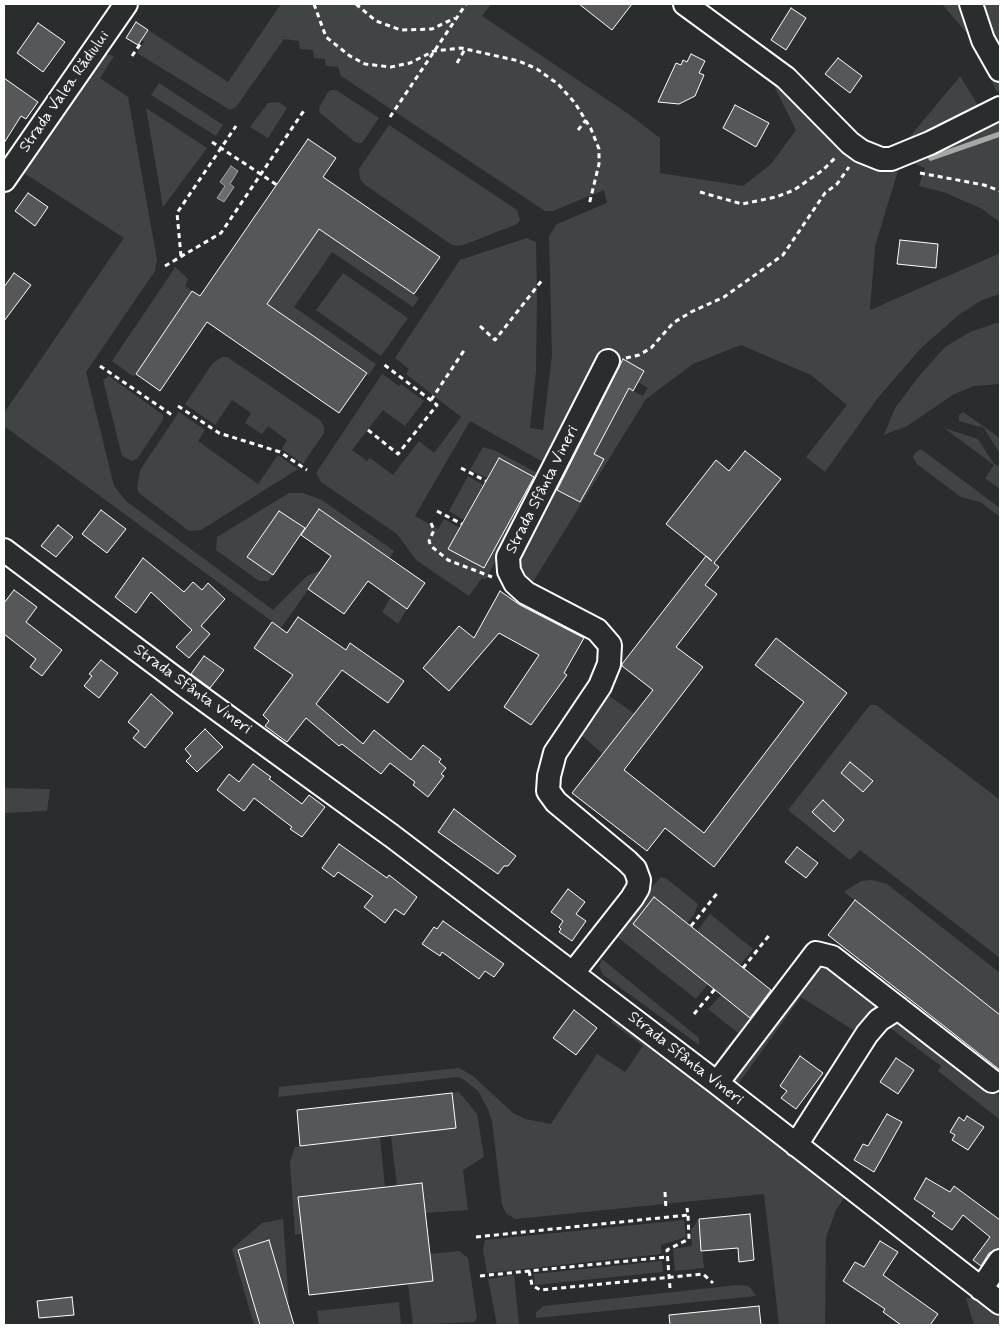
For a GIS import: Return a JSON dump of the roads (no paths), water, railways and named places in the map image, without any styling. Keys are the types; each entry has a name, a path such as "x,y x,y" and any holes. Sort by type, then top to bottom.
{"street":[{"name":"Strada Valea Rădiului","path":"4,180 126,4"},
{"path":"685,4 786,78 855,147 881,159 891,159 930,144 1000,108"},
{"path":"970,4 983,40 1000,70"},
{"name":"Strada Sfânta Vineri","path":"574,973 632,898 638,888 639,880 635,870 627,861 556,802 548,791 548,776 556,753 600,686 609,664 610,645 597,630 526,593 515,582 509,571 508,557 608,361"},
{"name":"Strada Sfânta Vineri","path":"4,550 188,688 392,836 574,973 1000,1303"},
{"path":"717,1083 816,953 832,957 992,1081"},
{"path":"796,1145 867,1034 880,1020 898,1008"},
{"path":"981,1288 1000,1261"}],"waterway":[{"path":"931,158 1000,134"}]}
